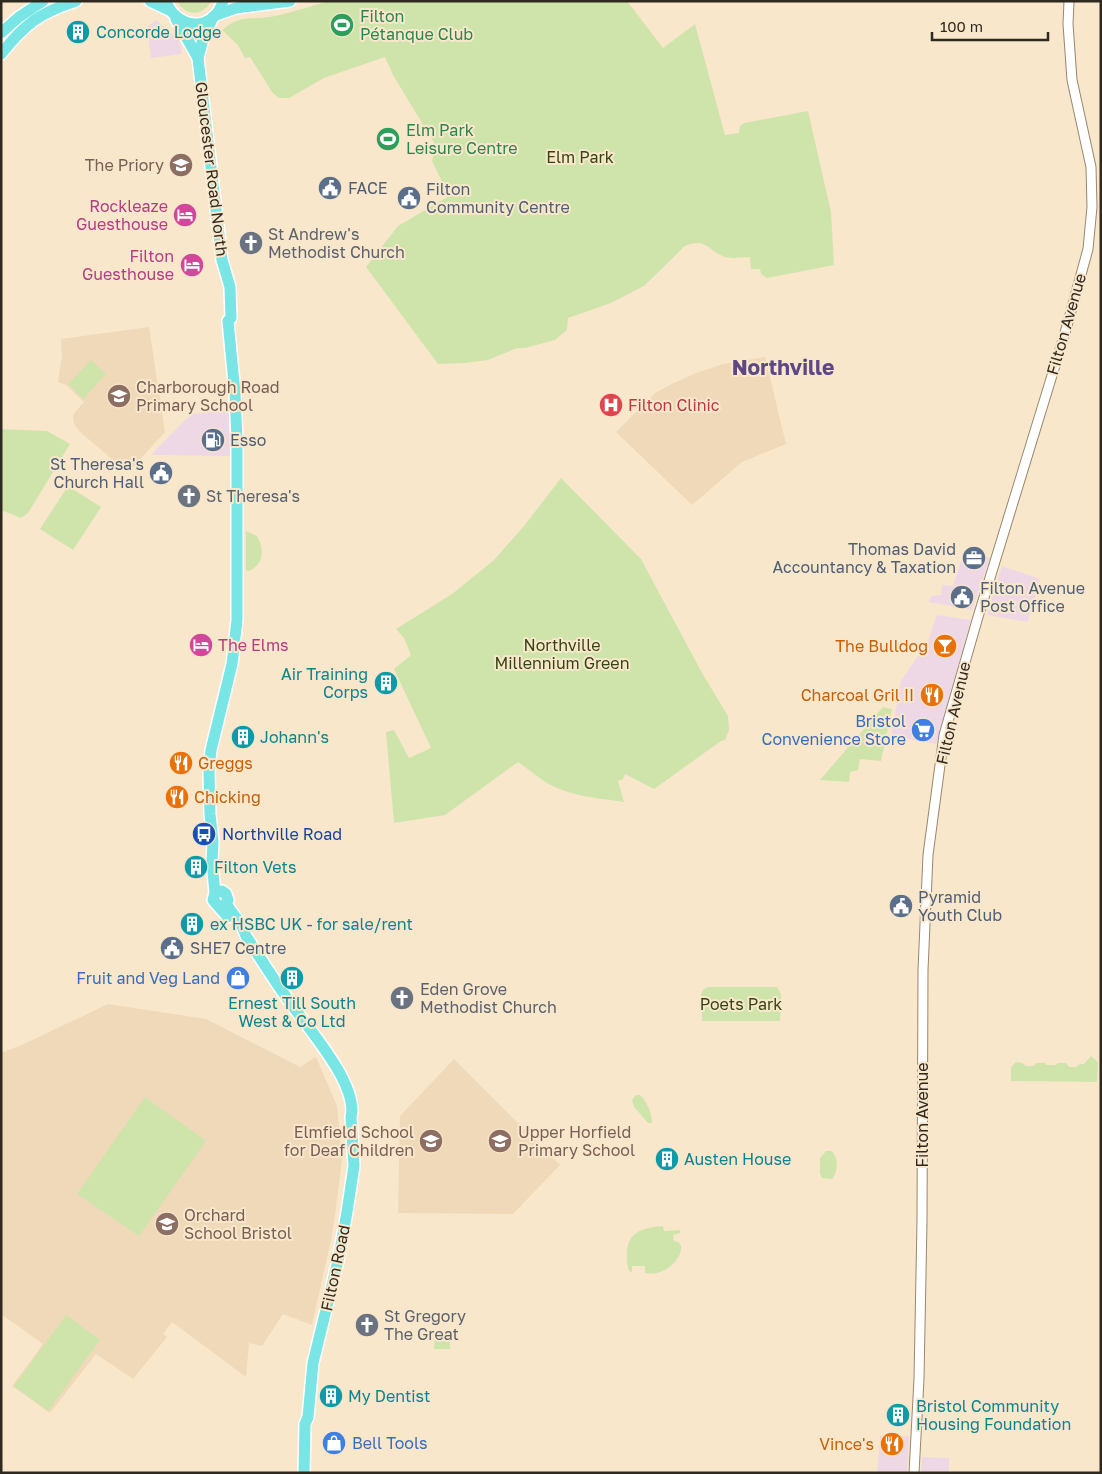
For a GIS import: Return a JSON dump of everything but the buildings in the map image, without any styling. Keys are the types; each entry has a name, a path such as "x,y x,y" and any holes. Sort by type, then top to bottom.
{"main road":[{"path":"1,33 19,17 43,1"},
{"path":"1,54 28,24 48,12 76,1"},
{"path":"150,1 170,9 189,24 206,22 214,16 236,8 290,1"},
{"name":"Gloucester Road North","path":"223,1 203,39 198,58 222,260 227,279 223,288 223,302 225,318 228,321 235,393 237,440 237,620 232,664 209,771 210,814 214,842 212,861 219,892 213,900 215,904 223,905 280,987"},
{"name":"Gloucester Road North","path":"170,9 198,58"},
{"name":"Filton Road","path":"280,987 325,1049 334,1065 333,1071 347,1112 351,1117 354,1166 338,1261 313,1363 308,1417 305,1424 304,1473"},
{"name":"Filton Road","path":"308,1417 312,1423 311,1473"}],"street":[{"name":"Filton Avenue","path":"914,1473 919,1380 923,960 928,855 944,736 978,617 1065,333 1088,249 1092,207 1091,166 1072,80 1068,24 1069,1"}],"shaded area":[{"path":"156,20 179,40 182,54 151,58 147,27"},
{"name":"Charborough Road Primary School","path":"149,327 165,432 130,470 125,470 79,431 74,424 73,415 84,402 66,385 58,382 62,356 61,339"},
{"path":"765,357 786,444 742,462 692,505 616,432 655,393 672,384 723,364"},
{"path":"229,410 230,456 151,455 193,414"},
{"path":"965,549 990,558 972,610 929,602 931,596 941,595 942,585 953,586"},
{"path":"1002,566 1040,579 1028,622 987,615"},
{"path":"937,615 971,620 936,744 891,736 901,681 928,641"},
{"name":"Orchard School Bristol","path":"108,1004 206,1019 300,1067 316,1057 337,1106 342,1160 336,1208 331,1240 312,1325 283,1314 262,1346 249,1343 246,1377 172,1322 163,1334 167,1337 133,1379 96,1354 50,1413 12,1386 43,1344 1,1314 1,1053"},
{"path":"454,1059 560,1165 513,1214 398,1213 400,1116"},
{"path":"880,1436 909,1436 907,1473 877,1473"},
{"path":"922,1457 949,1458 949,1473 921,1473"}],"green space":[{"path":"177,1 211,1 203,10 194,13 185,10"},
{"name":"Elm Park","path":"329,1 627,1 663,48 695,24 725,135 739,133 740,126 744,123 808,111 831,212 834,265 767,278 761,274 760,269 751,269 750,257 725,257 702,244 692,244 685,246 644,286 611,303 568,318 567,330 555,340 525,348 517,348 488,360 438,364 366,267 398,226 449,196 432,161 436,146 393,75 385,57 324,78 289,98 279,98 272,92 250,57 245,58 238,45 222,30 242,19 275,16"},
{"path":"91,360 106,374 83,399 68,384"},
{"path":"1,429 47,431 70,444 28,513 21,518 1,510"},
{"name":"Northville Millennium Green","path":"561,478 641,559 702,673 728,716 729,730 725,740 654,789 625,774 623,779 618,781 624,802 582,796 562,790 544,781 518,762 445,815 394,823 386,732 394,730 409,758 431,748 394,669 411,655 404,638 396,629 452,594 494,560 524,526"},
{"path":"68,486 101,507 73,550 40,529"},
{"path":"246,531 257,536 262,551 258,565 249,571 246,570"},
{"path":"883,707 892,709 881,761 860,759 858,770 850,772 849,782 820,780"},
{"name":"Poets Park","path":"708,987 777,987 781,994 780,1021 702,1021 701,994"},
{"path":"1091,1056 1098,1062 1097,1082 1011,1081 1011,1067 1016,1062 1026,1066 1033,1066 1037,1063 1056,1065 1058,1063 1066,1063 1069,1067 1076,1067 1084,1064"},
{"path":"636,1095 640,1095 647,1104 652,1123 648,1123 634,1107 632,1100"},
{"path":"145,1097 206,1141 139,1236 77,1194"},
{"path":"826,1151 831,1151 834,1154 837,1165 836,1173 832,1179 822,1178 820,1173 820,1158"},
{"path":"663,1226 664,1231 680,1230 680,1233 673,1235 674,1241 679,1243 681,1248 676,1260 663,1271 645,1273 645,1266 632,1266 632,1272 629,1271 627,1255 633,1236 649,1228"},
{"path":"66,1315 100,1340 48,1411 14,1386"},
{"path":"435,1332 450,1332 450,1349 434,1349"}],"place":[{"name":"Filton Pétanque Club","path":"342,25"},
{"name":"Concorde Lodge","path":"78,32"},
{"name":"Elm Park Leisure Centre","path":"388,139"},
{"name":"The Priory","path":"181,165"},
{"name":"FACE","path":"330,188"},
{"name":"Filton Community Centre","path":"409,198"},
{"name":"Rockleaze Guesthouse","path":"185,215"},
{"name":"St Andrew's Methodist Church","path":"251,243"},
{"name":"Filton Guesthouse","path":"192,265"},
{"name":"Charborough Road Primary School","path":"119,396"},
{"name":"Filton Clinic","path":"611,405"},
{"name":"Esso","path":"213,440"},
{"name":"St Theresa's Church Hall","path":"161,473"},
{"name":"St Theresa's","path":"189,496"},
{"name":"Thomas David Accountancy & Taxation","path":"974,558"},
{"name":"Filton Avenue Post Office","path":"962,597"},
{"name":"The Elms","path":"201,645"},
{"name":"The Bulldog","path":"945,646"},
{"name":"Air Training Corps","path":"386,683"},
{"name":"Charcoal Gril II","path":"932,695"},
{"name":"Bristol Convenience Store","path":"923,730"},
{"name":"Johann's","path":"243,737"},
{"name":"Greggs","path":"181,763"},
{"name":"Chicking","path":"177,797"},
{"name":"Northville Road","path":"204,834"},
{"name":"Filton Vets","path":"196,867"},
{"name":"Pyramid Youth Club","path":"901,906"},
{"name":"ex HSBC UK - for sale/rent","path":"192,924"},
{"name":"SHE7 Centre","path":"172,948"},
{"name":"Fruit and Veg Land","path":"238,978"},
{"name":"Ernest Till South West & Co Ltd","path":"292,978"},
{"name":"Eden Grove Methodist Church","path":"402,998"},
{"name":"Elmfield School for Deaf Children","path":"431,1141"},
{"name":"Upper Horfield Primary School","path":"500,1141"},
{"name":"Austen House","path":"667,1159"},
{"name":"Orchard School Bristol","path":"167,1224"},
{"name":"St Gregory The Great","path":"367,1325"},
{"name":"My Dentist","path":"331,1396"},
{"name":"Bristol Community Housing Foundation","path":"898,1415"},
{"name":"Bell Tools","path":"334,1443"},
{"name":"Vince's","path":"892,1444"}],"district":[{"name":"Northville","path":"783,367"}]}
